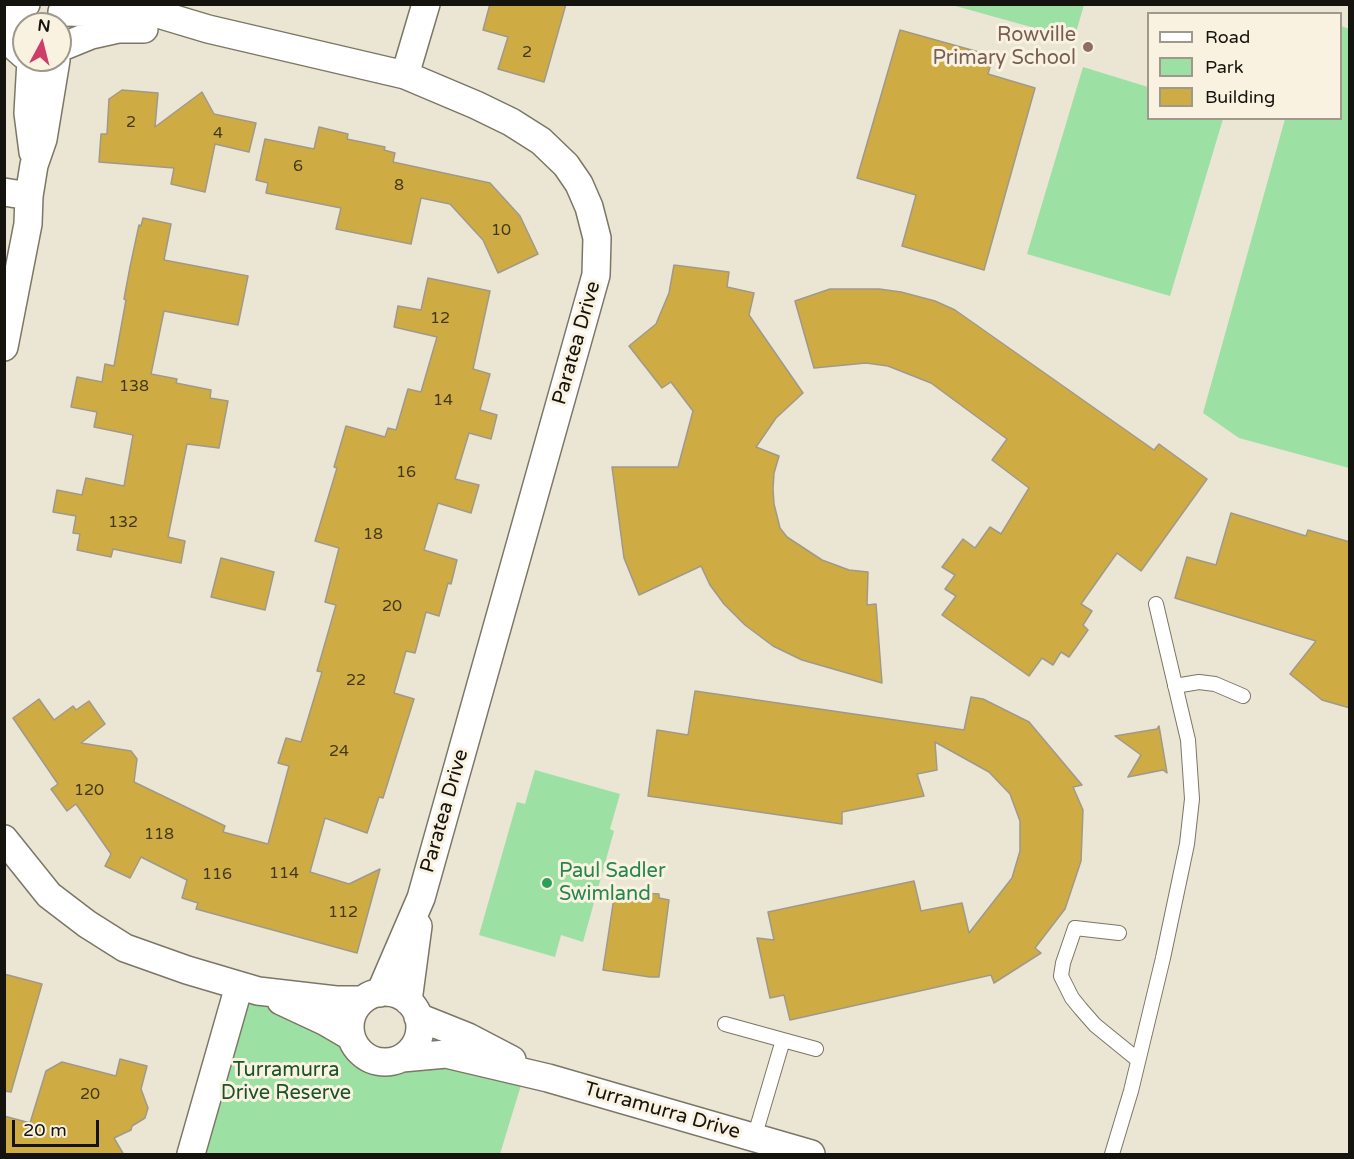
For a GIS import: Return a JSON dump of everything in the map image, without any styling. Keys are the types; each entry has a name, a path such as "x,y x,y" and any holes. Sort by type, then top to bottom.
{"street":[{"path":"405,75 426,4"},
{"name":"Paratea Drive","path":"58,8 158,14 208,29 405,75 512,122 542,141 566,165 579,184 590,207 597,238 596,275 421,898 371,997"},
{"path":"12,20 12,40"},
{"name":"Paratea Drive","path":"72,45 91,35 118,29 208,29"},
{"path":"30,72 28,113 34,165"},
{"path":"4,347 28,224 17,194 34,165 43,140 56,72"},
{"path":"4,839 50,895 87,924 126,948 248,988 326,1022 351,1036"},
{"name":"Paratea Drive","path":"413,1009 421,898"},
{"path":"248,988 336,1000 390,993 413,1009 420,1028 418,1040 411,1050 393,1062 382,1063 371,1060 355,1046 351,1036 351,1017 371,997"},
{"path":"191,1155 248,988"},
{"name":"Turramurra Drive","path":"413,1009 548,1078"},
{"name":"Turramurra Drive","path":"402,1058 446,1054 548,1078 811,1155"}],"lane":[{"path":"1112,1155 1163,958 1189,831 1192,799 1186,730 1156,604"},
{"path":"1175,686 1199,682 1215,684 1243,696"},
{"path":"1119,933 1075,928 1063,963 1062,976 1072,998 1095,1025 1138,1060"},
{"path":"725,1024 816,1049"},
{"path":"754,1138 783,1040"}],"green space":[{"path":"1084,4 1074,39 952,5"},
{"path":"1342,26 1350,29 1349,468 1239,438 1203,413 1285,120 1342,120"},
{"path":"1083,67 1147,87 1147,120 1223,120 1170,296 1027,254"},
{"name":"Paul Sadler Swimland","path":"535,770 620,794 610,829 614,831 583,942 561,935 555,957 479,935 517,802 525,804"},
{"name":"Turramurra Drive Reserve","path":"239,986 355,1046 371,1060 382,1063 525,1072 500,1154 192,1154"}],"building":[{"path":"490,4 566,4 544,82 498,69 508,37 483,30"},
{"path":"900,30 993,56 988,74 1035,88 984,270 902,246 916,195 857,178"},
{"path":"122,90 158,93 155,127 202,92 214,114 256,123 249,152 215,144 205,192 171,184 174,168 99,162 101,134 107,134 109,99"},
{"path":"319,127 348,134 347,139 385,147 384,150 395,153 393,162 490,183 520,216 538,254 498,273 483,240 450,204 421,198 411,244 336,229 341,208 266,193 268,183 256,180 265,139 314,149"},
{"path":"143,218 171,224 164,260 248,276 238,325 164,311 151,374 177,379 176,383 211,390 210,398 228,401 219,448 187,444 168,537 185,541 181,563 113,549 111,557 77,550 80,534 73,533 76,516 53,512 57,490 82,495 86,478 124,486 133,435 94,427 97,412 71,407 77,377 102,382 105,364 114,366 130,267 139,225 141,226"},
{"path":"674,265 729,272 727,287 754,293 749,315 803,393 776,418 756,447 779,456 774,473 773,489 780,528 787,537 822,560 849,570 868,572 867,605 876,604 882,683 802,660 773,646 745,625 724,604 710,585 701,566 639,595 624,558 612,467 678,467 693,411 671,382 662,388 629,346 656,324 669,293"},
{"path":"428,278 490,291 473,369 490,374 480,410 497,415 491,439 469,433 455,479 479,485 471,513 438,503 424,550 457,560 439,616 426,612 415,653 406,651 394,693 414,699 383,798 379,797 367,833 325,818 310,872 349,884 380,869 357,953 196,909 198,903 182,898 187,880 141,857 130,878 105,866 111,854 76,804 67,811 51,789 58,784 13,718 39,699 54,720 73,706 76,710 89,701 105,724 81,743 131,751 137,759 134,782 225,826 223,832 268,844 289,766 278,763 286,738 301,742 322,672 317,671 336,605 325,602 339,548 315,541 337,468 334,467 346,426 385,437 388,428 396,430 408,389 421,392 437,337 394,327 398,306 421,310"},
{"path":"830,289 879,289 901,292 935,301 955,310 1154,450 1159,444 1207,479 1141,571 1117,553 1081,604 1092,611 1083,625 1088,630 1069,657 1061,652 1053,665 1042,658 1029,676 942,615 956,596 945,589 955,575 942,567 963,539 975,548 990,527 1001,534 1029,488 992,460 1007,439 931,383 888,366 866,363 814,368 795,301"},
{"path":"1231,513 1306,536 1308,530 1350,542 1350,708 1322,700 1290,674 1316,641 1175,598 1187,557 1216,565"},
{"path":"221,558 274,572 265,610 211,597"},
{"path":"695,691 964,730 971,697 983,699 1029,722 1082,785 1073,787 1083,810 1081,861 1065,909 1035,948 1041,953 994,983 991,975 790,1020 784,995 770,998 757,938 774,940 768,912 914,881 921,911 962,903 969,933 1012,878 1020,851 1020,821 1010,794 989,772 935,742 937,770 917,774 924,796 842,812 842,824 648,796 657,730 688,735"},
{"path":"1159,726 1167,773 1163,770 1128,777 1141,755 1115,736 1157,729"},
{"path":"615,891 659,894 659,898 669,900 659,977 603,970"},
{"path":"4,974 42,984 11,1092 4,1091"},
{"path":"120,1059 147,1066 141,1089 148,1108 145,1118 132,1126 131,1130 114,1138 124,1155 4,1155 4,1116 30,1123 46,1071 62,1062 116,1076"}],"place":[{"name":"Rowville Primary School","path":"1088,47"},
{"name":"Paul Sadler Swimland","path":"547,883"}]}
